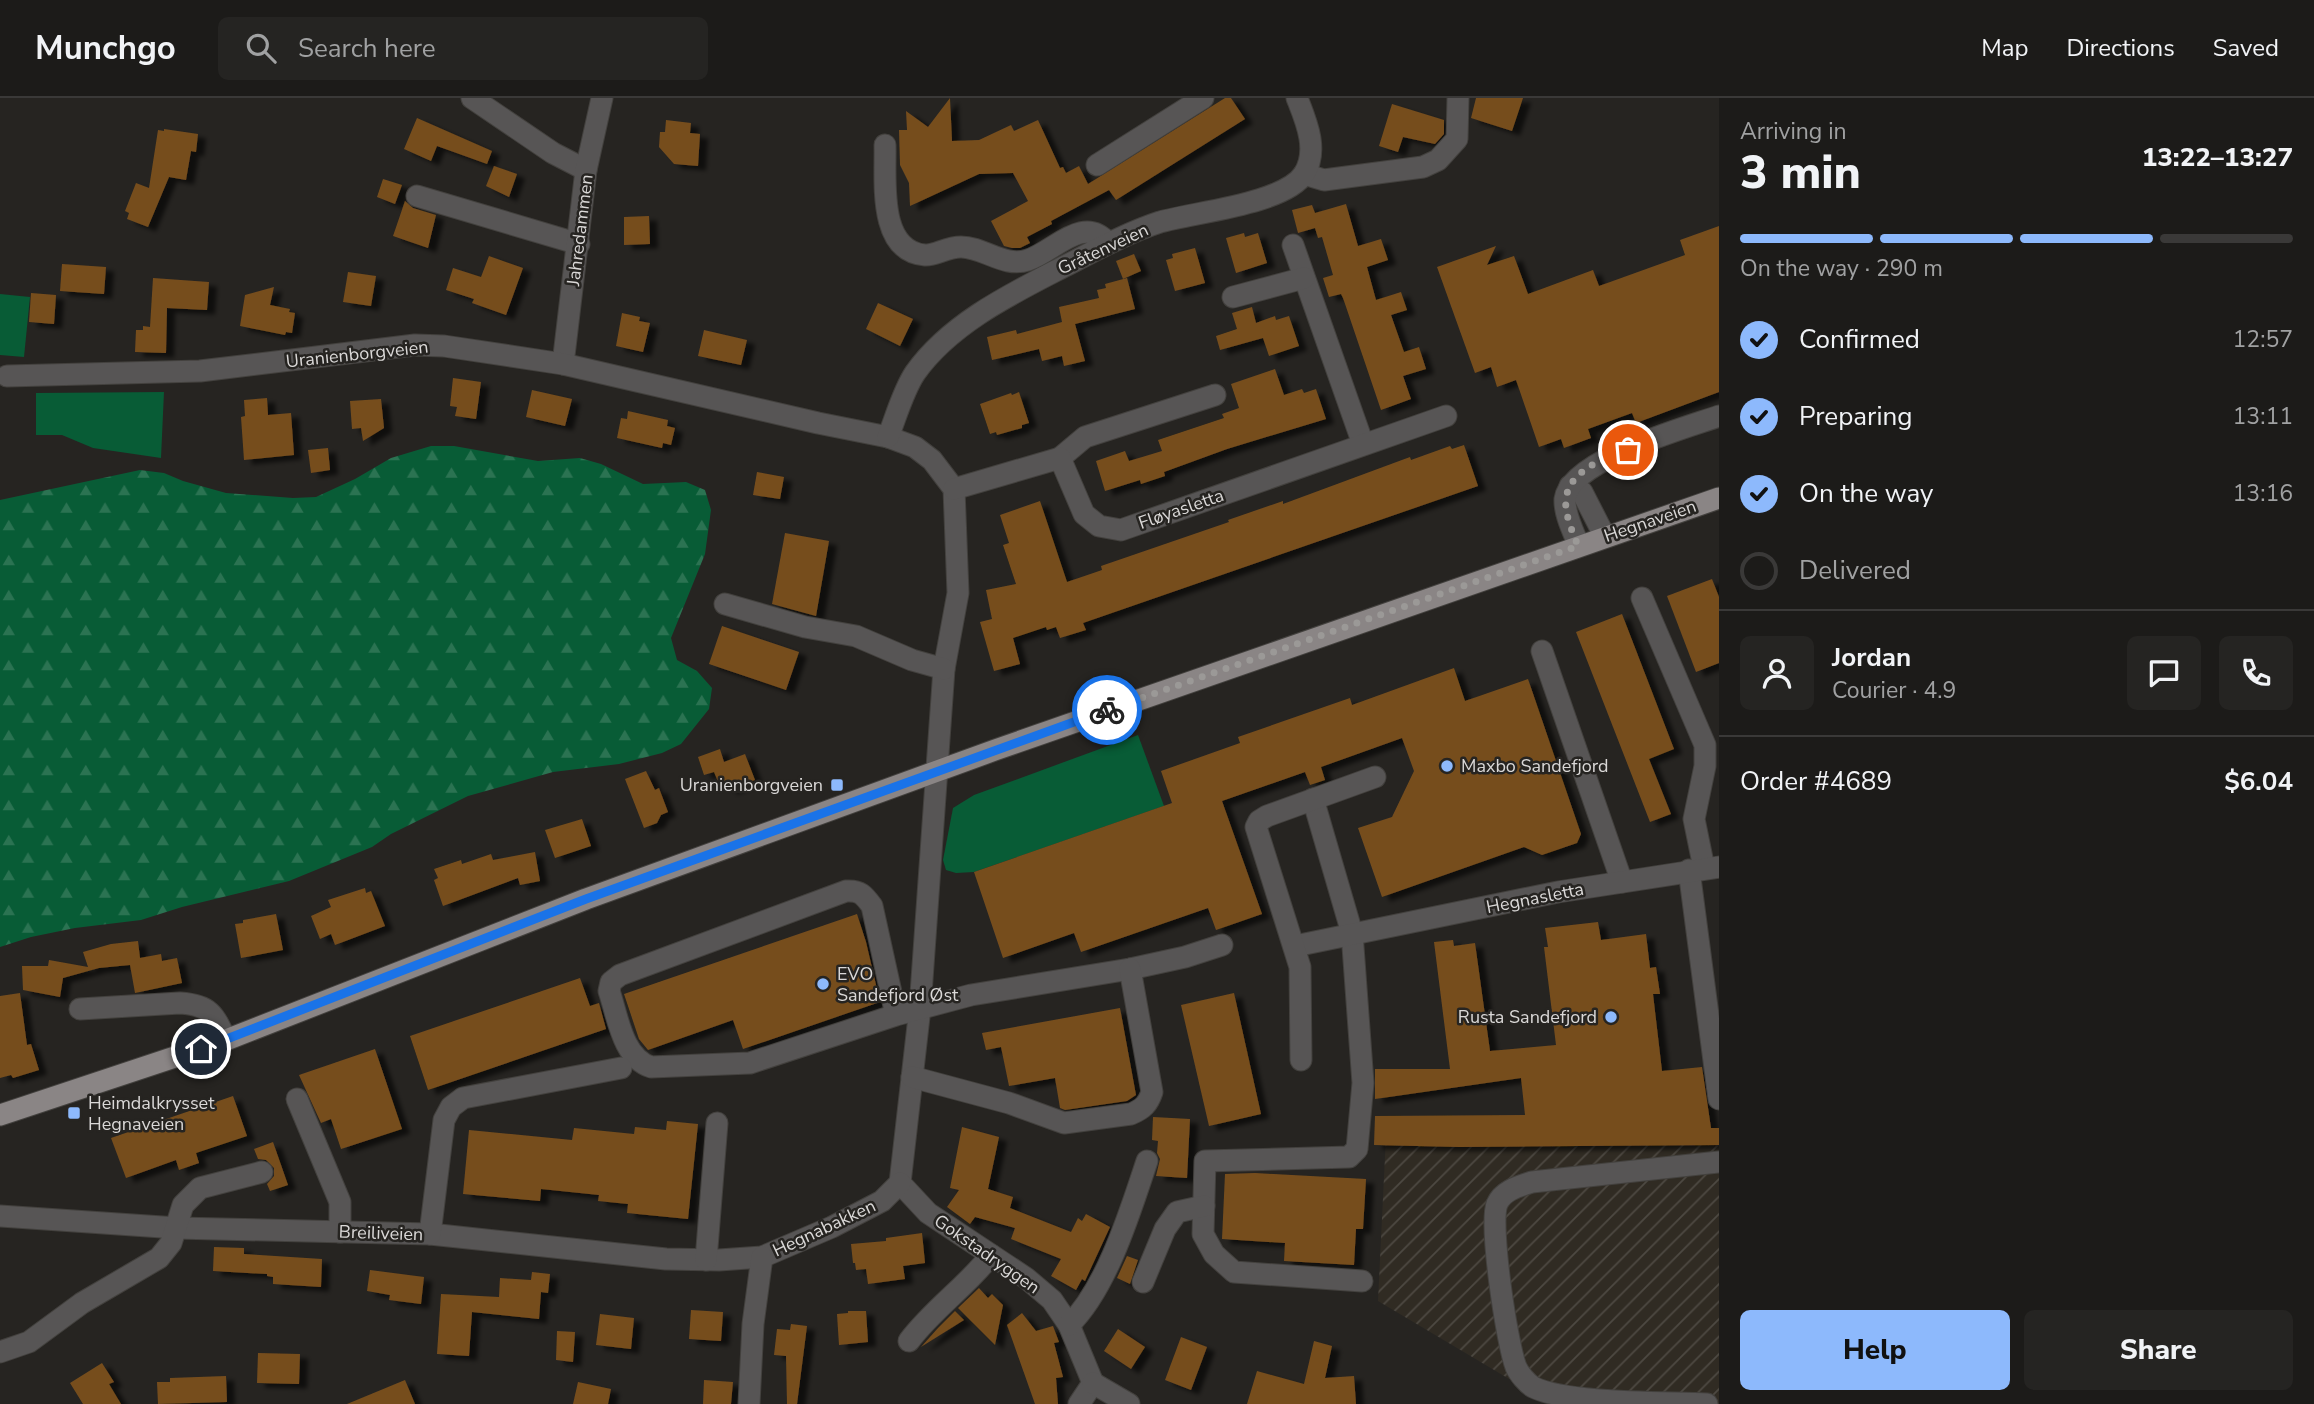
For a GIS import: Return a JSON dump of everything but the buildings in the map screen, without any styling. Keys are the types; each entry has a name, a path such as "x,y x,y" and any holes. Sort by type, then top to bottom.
{"main road":[{"name":"Hegnaveien","path":"0,1115 226,1040 586,899 937,770 1719,498"}],"street":[{"path":"472,98 553,153 586,170"},
{"name":"Jahredammen","path":"563,364 586,170 601,98"},
{"path":"1097,164 1203,98"},
{"path":"1297,98 1308,125 1311,152 1304,174 1324,180 1423,167 1438,160 1457,139 1458,98"},
{"path":"885,145 888,218 904,249 915,254 929,256 948,247 966,247 1016,263 1030,259 1079,233 1089,231 1100,234 1108,243"},
{"name":"Gråtenveien","path":"888,437 914,375 935,350 984,311 1108,243 1160,222 1263,198 1287,189 1304,174"},
{"path":"417,196 579,244"},
{"path":"1293,245 1363,444"},
{"path":"1233,297 1304,278"},
{"name":"Uranienborgveien","path":"7,376 200,371 415,345 444,346 563,364 888,437 915,447 932,460 954,489"},
{"path":"900,1183 920,1008 944,669 958,593 954,489 1060,458 1085,437 1215,395"},
{"name":"Fløyasletta","path":"1060,458 1084,514 1100,526 1121,530 1446,416"},
{"path":"1578,546 1565,500 1570,486 1586,469 1605,458 1719,416"},
{"path":"1570,486 1582,492 1605,537"},
{"path":"1642,597 1705,746 1705,766 1694,819 1704,868 1719,1099"},
{"path":"725,604 805,627 856,636 912,660 944,669"},
{"path":"1542,651 1622,882"},
{"path":"1301,1060 1300,968 1296,946 1256,827 1259,821 1267,816 1375,776"},
{"path":"1313,799 1352,933 1363,1083 1357,1149 1349,1157 1205,1161 1203,1234 1214,1254 1234,1272 1362,1281"},
{"name":"Hegnasletta","path":"1296,946 1352,933 1704,868"},
{"path":"896,1015 872,906 864,894 855,890 846,891 620,975 611,982 608,991 631,1054 639,1063 651,1067 750,1063 896,1015 971,995 1130,969 1185,957 1222,945"},
{"path":"912,1077 1009,1103 1064,1123 1131,1114 1142,1110 1153,1092 1130,969"},
{"path":"79,1009 195,1004 204,1007 217,1020 226,1040"},
{"path":"430,1234 440,1142 444,1120 452,1107 463,1098 621,1068"},
{"path":"297,1099 340,1202 340,1231"},
{"path":"706,1260 717,1124"},
{"path":"1069,1325 1083,1311 1124,1232 1147,1161"},
{"path":"1707,1404 1570,1401 1542,1393 1531,1386 1516,1369 1500,1290 1495,1217 1498,1202 1506,1193 1532,1182 1719,1162"},
{"path":"0,1352 29,1342 82,1303 149,1265 165,1251 177,1228 183,1205 200,1188 262,1172"},
{"name":"Gokstadryggen","path":"900,1183 928,1213 1026,1278 1052,1300 1069,1325 1093,1383"},
{"name":"Hegnabakken","path":"749,1404 753,1324 762,1257 832,1227 882,1201 900,1183"},
{"path":"1143,1282 1165,1228 1177,1212 1204,1206"},
{"name":"Breiliveien","path":"0,1216 177,1228 430,1234 666,1259 762,1257"},
{"path":"909,1341 924,1320 982,1267 991,1255"},
{"path":"1079,1404 1093,1383 1129,1404"}],"shaded area":[{"path":"1386,1136 1719,1139 1719,1404 1551,1404 1378,1301"}],"green space":[{"path":"0,294 30,297 24,357 0,355"},
{"path":"164,392 161,458 93,448 62,435 36,435 36,393"},
{"path":"431,446 454,446 538,461 580,458 601,464 643,484 686,482 705,490 711,510 705,554 671,638 677,660 697,671 712,688 709,709 681,744 662,753 619,764 553,772 468,796 391,834 372,847 289,881 182,907 141,920 75,928 0,947 0,500 140,470 164,473 226,493 316,497 391,458"},
{"path":"1138,735 1164,806 974,872 956,873 946,870 943,860 953,808 974,795"}],"way so far":[{"path":"1107,710 1578,546 1565,500 1570,486 1586,469 1605,458 1628,450"}],"place":[{"name":"Maxbo Sandefjord","path":"1447,766"},
{"name":"Uranienborgveien","path":"837,785"},
{"name":"EVO Sandefjord Øst","path":"823,984"},
{"name":"Rusta Sandefjord","path":"1611,1017"},
{"name":"Heimdalkrysset Hegnaveien","path":"74,1113"}],"route":[{"path":"201,1049 586,899 1107,710"}]}
